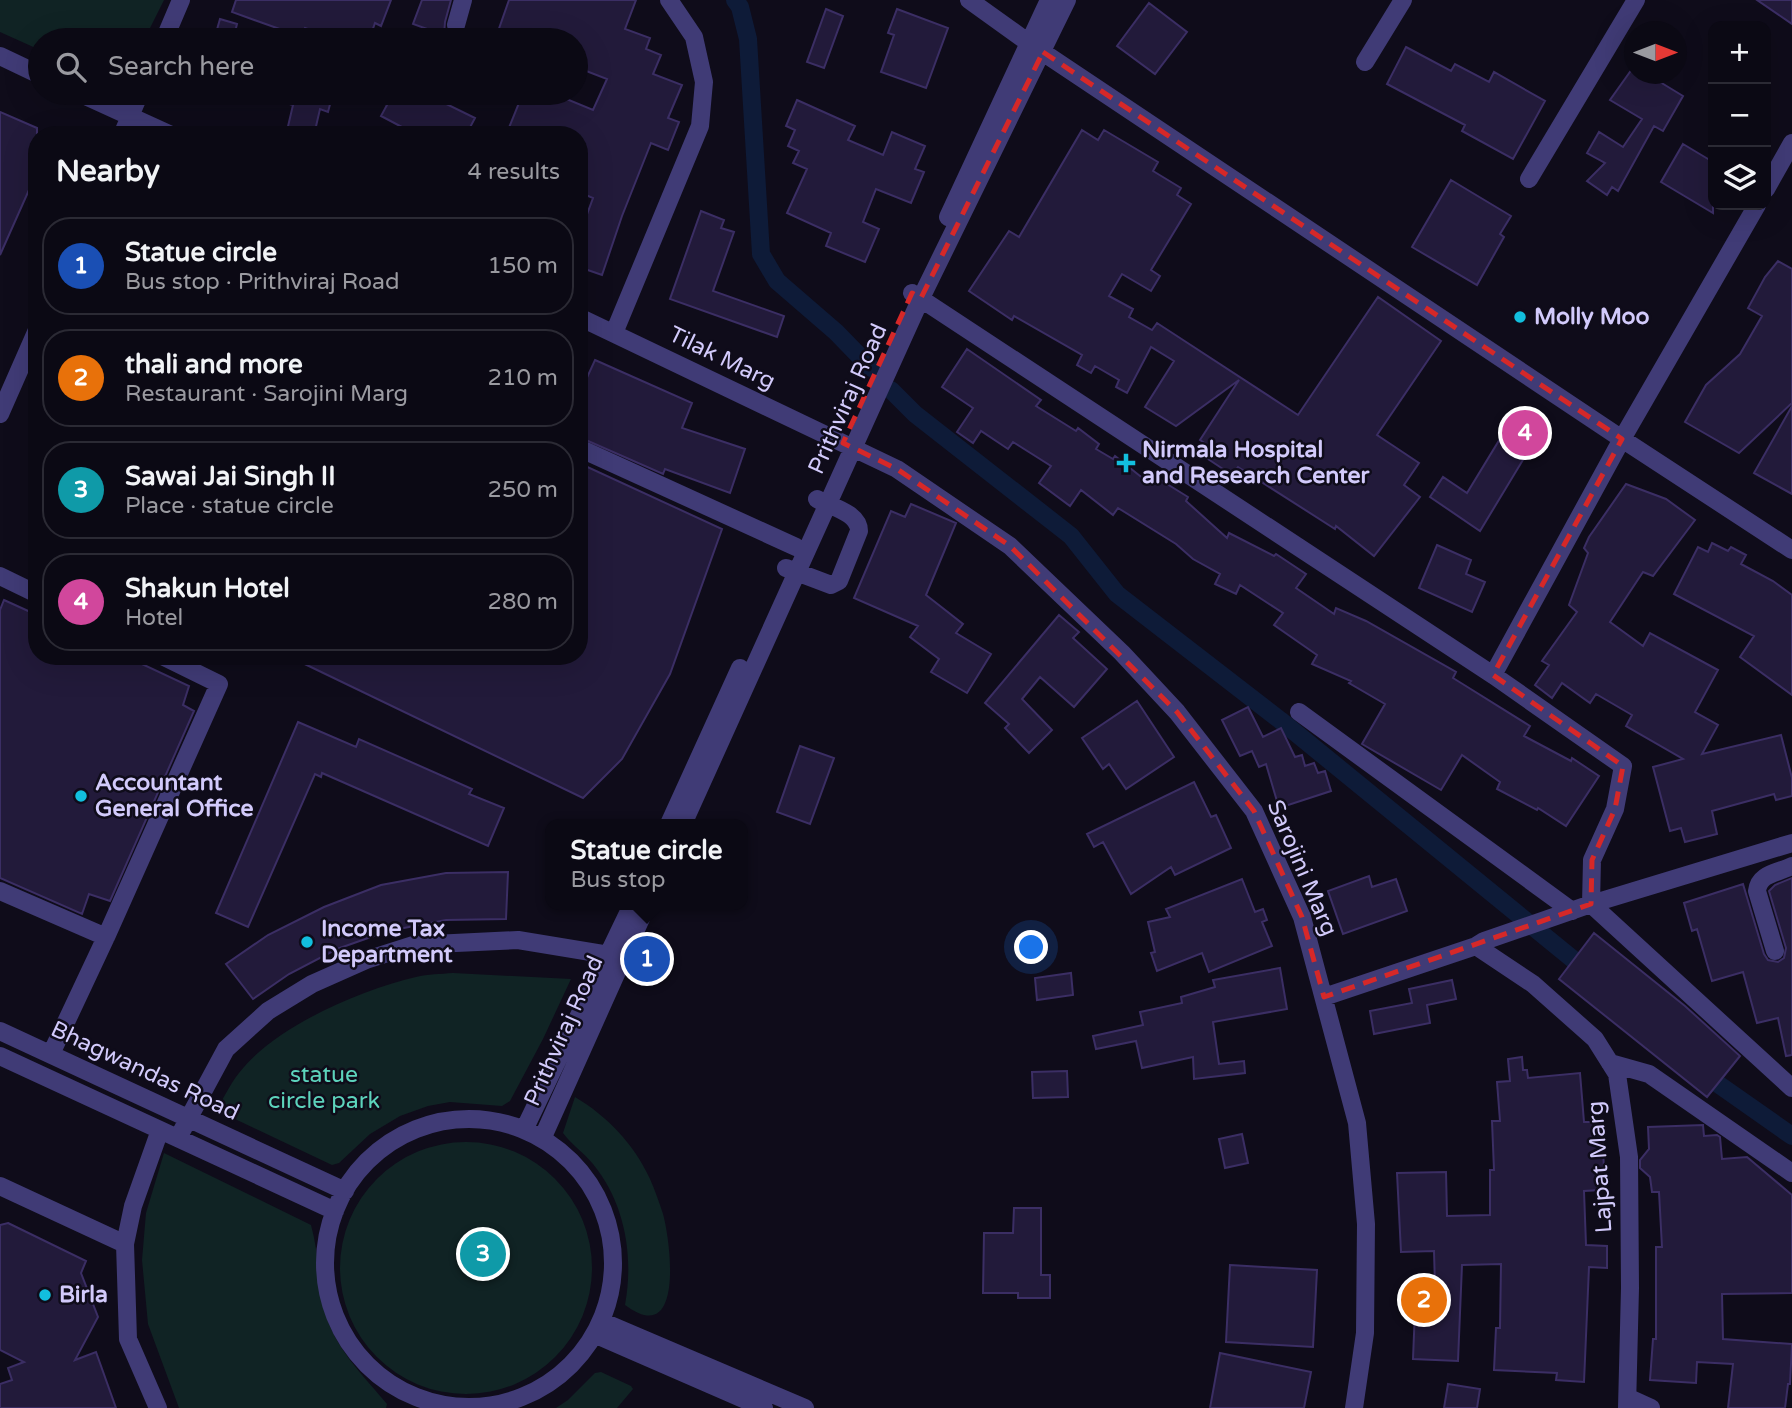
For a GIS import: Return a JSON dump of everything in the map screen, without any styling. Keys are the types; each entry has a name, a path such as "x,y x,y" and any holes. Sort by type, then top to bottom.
{"street":[{"path":"169,28 181,0"},
{"path":"456,24 463,0"},
{"path":"614,333 700,126 704,82 694,37 669,0"},
{"path":"969,0 1036,48 1792,550"},
{"name":"Prithviraj Road","path":"1036,48 1049,0"},
{"name":"Prithviraj Road","path":"685,819 791,571 916,296 1036,48 1067,0"},
{"path":"1366,62 1403,0"},
{"path":"1529,179 1636,0"},
{"path":"0,56 28,69"},
{"path":"106,105 152,126"},
{"path":"126,126 135,105"},
{"path":"1771,180 1792,143"},
{"path":"1493,675 1622,439 1754,210"},
{"path":"916,296 1493,675 1623,766 1615,809 1592,860 1591,904 1789,1081"},
{"name":"Tilak Marg","path":"588,321 848,446"},
{"path":"0,414 28,350"},
{"name":"Sarojini Marg","path":"848,446 897,469 1010,546 1122,653 1177,712 1254,811 1302,918 1357,1123 1366,1224 1365,1333 1354,1408"},
{"path":"588,452 796,547"},
{"path":"791,571 831,585 839,581 859,525 851,516 822,502"},
{"name":"Prithviraj Road","path":"671,819 791,571 796,547 822,502"},
{"path":"0,576 28,590"},
{"path":"51,1054 219,684 180,665"},
{"path":"1298,712 1572,911"},
{"path":"1324,997 1591,904 1792,844"},
{"path":"1775,951 1757,891 1758,883 1762,878 1792,866"},
{"path":"0,891 106,937"},
{"name":"Prithviraj Road","path":"524,1130 630,910"},
{"name":"Prithviraj Road","path":"542,1139 645,910"},
{"path":"178,1138 226,1049 268,1011 312,984 366,960 413,945 518,940 609,955"},
{"name":"Lajpat Marg","path":"1480,944 1533,984 1595,1039 1617,1074 1629,1157 1628,1403"},
{"name":"Bhagwandas Road","path":"0,1031 345,1191"},
{"name":"Bhagwandas Road","path":"0,1056 335,1211"},
{"path":"1611,1063 1648,1074 1792,1173"},
{"path":"467,1119 524,1130 542,1139 566,1157 586,1179 603,1214 613,1263 610,1292 598,1328 576,1359 553,1380 526,1396 497,1405 466,1408 403,1401 352,1348 331,1305 326,1281 326,1258 328,1234 335,1211 362,1167 384,1147 410,1132 437,1122 467,1119"},
{"path":"158,1408 128,1339 125,1244 133,1206 160,1130"},
{"path":"0,1186 125,1244"},
{"path":"598,1328 764,1408"},
{"path":"598,1328 805,1408"},
{"path":"1628,1403 1651,1408"}],"highlighted area":[{"path":"1043,52 1622,439 1493,675 1623,766 1615,809 1592,860 1591,904 1324,997 1302,917 1254,811 1177,712 1010,546 897,469 843,443 912,293 921,298"}],"green space":[{"path":"0,0 164,0 150,28 28,28 28,45 0,32"},
{"name":"statue circle park","path":"453,973 571,979 510,1101 502,1106 450,1102 428,1106 400,1116 370,1134 339,1163 332,1165 216,1110 236,1077 254,1056 296,1026 370,991 421,976"},
{"path":"575,1097 609,1122 628,1143 655,1192 666,1228 670,1267 665,1303 657,1313 644,1315 625,1305 628,1286 627,1249 620,1213 604,1179 563,1133"},
{"path":"466,1142 503,1147 536,1163 555,1179 571,1198 587,1231 592,1268 587,1305 571,1338 555,1357 536,1373 503,1389 466,1394 429,1389 396,1373 377,1357 361,1338 345,1305 340,1268 345,1231 361,1198 377,1179 396,1163 429,1147"},
{"path":"164,1153 311,1225 329,1324 342,1349 387,1404 386,1408 179,1408 148,1324 142,1260 146,1213"},
{"path":"601,1372 633,1389 617,1408 556,1408 595,1373"}],"building":[{"path":"236,0 391,0 381,26 375,23 373,28 277,28 232,12"},
{"path":"422,0 451,0 445,28 424,28 413,24"},
{"path":"509,0 636,0 625,29 650,38 646,49 661,55 653,74 682,85 668,118 679,122 668,150 651,143 602,275 588,270 588,212 593,198 588,196 588,126 510,126 518,105 581,105 593,110 607,79 588,72 588,28 499,28"},
{"path":"1757,0 1792,0 1792,24"},
{"path":"1149,3 1187,32 1155,74 1117,46"},
{"path":"826,9 843,16 824,68 807,62"},
{"path":"897,9 948,28 926,88 881,72 894,35 888,33"},
{"path":"220,19 237,24 236,28 217,28"},
{"path":"1406,47 1451,71 1455,64 1489,82 1494,72 1545,101 1513,159 1462,131 1465,125 1387,84"},
{"path":"1624,80 1624,84 1663,84 1683,96 1663,131 1654,126 1618,191 1612,187 1607,195 1587,181 1605,163 1587,153 1599,132 1623,147 1642,119 1610,100"},
{"path":"797,100 855,126 848,140 883,155 892,132 925,146 915,169 924,172 911,203 876,189 863,222 879,229 865,262 826,246 831,233 787,213 807,169 793,163 799,151 788,146 795,130 786,126"},
{"path":"293,105 330,105 328,112 320,109 316,126 288,126"},
{"path":"387,105 448,105 475,118 471,126 400,126 381,116"},
{"path":"0,112 32,126 28,126 28,192 0,255"},
{"path":"1082,130 1098,140 1104,130 1158,162 1153,171 1181,188 1177,195 1191,204 1151,270 1160,276 1151,291 1122,274 1109,296 1133,309 1129,317 1152,330 1157,323 1298,415 1378,297 1441,341 1377,435 1419,463 1404,485 1420,497 1374,556 1336,526 1335,529 1238,467 1232,475 1199,453 1206,444 1200,440 1239,380 1176,426 1145,407 1174,361 1151,347 1127,393 1116,387 1119,380 1095,366 1091,373 1077,365 1082,355 1014,316 1012,320 969,291 1009,231 1019,237"},
{"path":"1683,144 1708,159 1708,210 1713,210 1713,213 1661,182"},
{"path":"1451,180 1511,216 1500,234 1504,237 1477,285 1412,247"},
{"path":"701,211 724,220 721,228 734,232 713,291 784,316 777,337 670,299"},
{"path":"1778,261 1792,269 1792,403 1739,453 1685,422 1706,385 1740,354 1762,316 1748,308 1765,277"},
{"path":"967,349 1041,400 1036,406 1076,431 1078,428 1099,444 1096,449 1113,459 1115,456 1150,484 1154,476 1188,497 1186,501 1227,538 1229,533 1274,556 1276,554 1306,574 1296,588 1334,614 1336,608 1366,621 1456,672 1453,678 1530,726 1524,736 1571,761 1572,758 1599,776 1566,826 1538,808 1537,810 1497,789 1500,782 1462,755 1441,790 1362,744 1385,704 1349,683 1351,681 1312,664 1317,655 1274,625 1283,613 1240,585 1236,594 1215,584 1220,574 1118,508 1113,515 1081,490 1070,506 1039,483 1051,466 1013,442 1008,449 981,431 973,443 957,432 973,408 942,387"},
{"path":"595,360 692,403 682,428 745,449 730,493 665,469 663,474 588,441 588,375"},
{"path":"1792,406 1792,494 1754,473"},
{"path":"1506,429 1532,445 1480,531 1430,497 1443,477 1467,493"},
{"path":"588,467 722,529 670,674 622,759 583,798 307,665 588,665"},
{"path":"1626,484 1666,499 1695,520 1653,576 1643,572 1610,622 1643,646 1650,633 1718,670 1695,712 1718,725 1702,754 1781,735 1792,778 1792,796 1776,800 1774,794 1712,811 1717,834 1685,842 1681,828 1670,831 1653,767 1683,759 1626,726 1632,715 1596,694 1590,703 1562,683 1552,698 1535,685 1549,665 1542,661 1577,612 1569,605 1588,553 1584,548"},
{"path":"911,504 956,523 926,595 963,624 956,633 991,654 967,693 931,672 939,659 910,637 918,626 854,598 891,511 905,517"},
{"path":"1712,543 1728,551 1731,547 1746,555 1741,564 1792,595 1792,695 1740,657 1754,636 1674,594 1698,547 1708,552"},
{"path":"1437,545 1471,560 1466,574 1485,582 1472,612 1419,588"},
{"name":"Accountant General Office","path":"4,600 28,611 28,665 144,665 189,686 183,705 194,711 110,901 89,894 82,914 0,878 0,610"},
{"path":"1059,615 1079,632 1073,638 1107,669 1074,707 1040,677 1022,699 1052,730 1029,753 1005,728 1009,724 985,703"},
{"path":"1137,701 1174,757 1126,789 1109,764 1103,769 1082,738"},
{"path":"1248,707 1263,737 1281,728 1295,757 1302,755 1305,766 1314,763 1318,773 1325,771 1331,791 1279,808 1266,764 1259,767 1252,751 1240,756 1222,720"},
{"path":"298,722 356,747 359,739 472,789 469,794 504,808 488,846 322,773 321,777 315,774 248,927 216,913"},
{"path":"800,746 834,758 810,824 777,812"},
{"path":"1194,782 1211,817 1216,815 1231,848 1175,875 1171,867 1131,894 1103,842 1094,847 1087,834"},
{"name":"Income Tax Department","path":"508,872 506,919 446,920 388,931 337,949 289,974 253,999 226,964 268,935 324,907 381,885 446,873"},
{"path":"1369,876 1372,887 1396,879 1407,911 1343,934 1328,891"},
{"path":"1792,878 1792,1055 1786,1056 1778,1018 1757,1023 1743,972 1712,981 1697,929 1692,931 1684,903 1743,884 1764,954 1768,960 1778,962 1784,958 1786,948 1769,891 1775,885"},
{"path":"1242,879 1255,912 1263,909 1267,920 1262,922 1272,946 1209,972 1202,953 1157,971 1151,953 1155,952 1148,922 1170,917 1166,909"},
{"path":"1594,933 1685,1006 1740,1056 1707,1097 1559,979"},
{"path":"1280,968 1287,1009 1213,1022 1219,1064 1244,1061 1245,1073 1194,1079 1193,1057 1142,1068 1136,1041 1096,1049 1093,1036 1143,1025 1140,1012 1182,1003 1181,997 1215,987 1213,980"},
{"path":"1071,973 1073,995 1037,1000 1035,978"},
{"path":"1452,980 1456,999 1427,1005 1430,1023 1374,1034 1370,1011 1412,1003 1409,989"},
{"path":"1522,1057 1523,1070 1527,1070 1528,1078 1580,1073 1584,1122 1602,1122 1604,1171 1601,1171 1601,1190 1584,1191 1586,1245 1607,1246 1607,1268 1589,1267 1584,1382 1556,1380 1557,1373 1494,1370 1496,1328 1500,1328 1501,1264 1462,1265 1458,1361 1413,1359 1416,1285 1435,1286 1434,1251 1401,1252 1397,1173 1446,1172 1447,1216 1490,1215 1490,1170 1494,1170 1492,1121 1500,1121 1497,1082 1510,1081 1508,1059"},
{"path":"1067,1071 1068,1097 1033,1098 1032,1072"},
{"path":"1703,1125 1704,1136 1720,1137 1722,1159 1747,1157 1792,1195 1792,1293 1722,1294 1723,1339 1792,1344 1790,1384 1785,1408 1728,1408 1733,1364 1697,1362 1696,1383 1650,1380 1653,1339 1656,1339 1656,1247 1662,1247 1659,1192 1652,1192 1650,1177 1640,1168 1640,1160 1649,1149 1648,1127"},
{"path":"1242,1134 1248,1163 1225,1168 1219,1139"},
{"path":"1014,1208 1041,1208 1041,1275 1050,1275 1050,1298 1018,1298 1018,1293 983,1293 984,1233 1013,1233"},
{"name":"Birla","path":"8,1223 86,1261 81,1273 98,1317 75,1360 96,1352 116,1408 0,1408 0,1384 12,1380 8,1368 24,1362 0,1350 0,1225"},
{"path":"1230,1265 1317,1270 1313,1347 1226,1342"},
{"path":"1220,1353 1311,1372 1304,1408 1210,1408"},
{"path":"1448,1384 1480,1389 1477,1408 1444,1408"}],"waterway":[{"path":"735,0 740,7 748,39 761,254 777,281 836,332 871,368"},
{"path":"891,390 915,414 1071,536 1117,594 1280,720 1591,974"},
{"path":"1700,1068 1718,1084 1792,1136"}],"place":[{"name":"Molly Moo","path":"1520,317"},
{"name":"Shakun Hotel","path":"1525,433"},
{"name":"Nirmala Hospital and Research Center","path":"1126,463"},
{"name":"Accountant General Office","path":"81,796"},
{"name":"Income Tax Department","path":"307,942"},
{"name":"Statue circle","path":"647,959"},
{"name":"Sawai Jai Singh II","path":"483,1254"},
{"name":"Birla","path":"45,1295"},
{"name":"thali and more","path":"1424,1300"}]}
